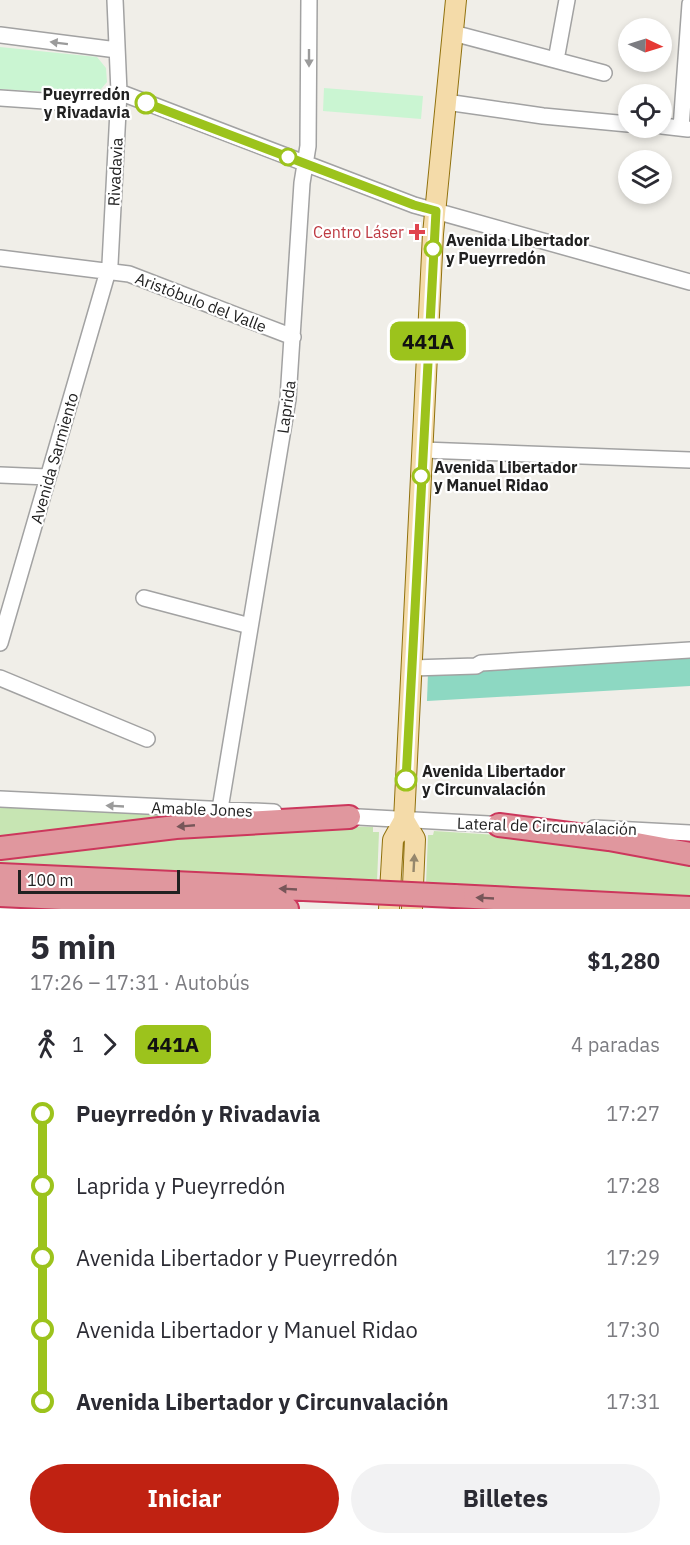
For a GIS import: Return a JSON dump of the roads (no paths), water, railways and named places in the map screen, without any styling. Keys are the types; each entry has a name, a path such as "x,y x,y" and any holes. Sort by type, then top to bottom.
{"highway":[{"path":"0,848 186,826 349,817"},
{"path":"500,825 609,839 690,854"},
{"path":"0,875 690,908"},
{"path":"0,895 286,909"}],"main road":[{"path":"389,909 393,840 404,820 436,211 456,0"},
{"path":"404,820 415,839 412,909"}],"street":[{"name":"Rivadavia","path":"107,273 119,99 116,0"},
{"name":"Laprida","path":"220,809 288,399 308,146 309,0"},
{"path":"556,60 567,0"},
{"path":"685,128 690,4"},
{"path":"453,33 604,73"},
{"path":"0,35 117,50"},
{"path":"0,98 119,99 414,205 690,280"},
{"path":"446,102 543,116 618,123"},
{"name":"Aristóbulo del Valle","path":"0,258 129,274 293,337"},
{"name":"Avenida Sarmiento","path":"0,643 107,273"},
{"path":"423,450 690,460"},
{"path":"0,476 48,477"},
{"path":"144,598 250,626"},
{"path":"412,668 476,666 481,663 690,650"},
{"path":"0,678 147,739"},
{"name":"Amable Jones","path":"0,799 404,820"},
{"name":"Lateral de Circunvalación","path":"404,820 690,833"}],"place":[{"name":"Pueyrredón y Rivadavia","path":"146,103"},
{"name":"Centro Láser","path":"417,232"},
{"name":"Avenida Libertador y Pueyrredón","path":"433,249"},
{"name":"Avenida Libertador y Manuel Ridao","path":"421,476"},
{"name":"Avenida Libertador y Circunvalación","path":"406,780"}]}
